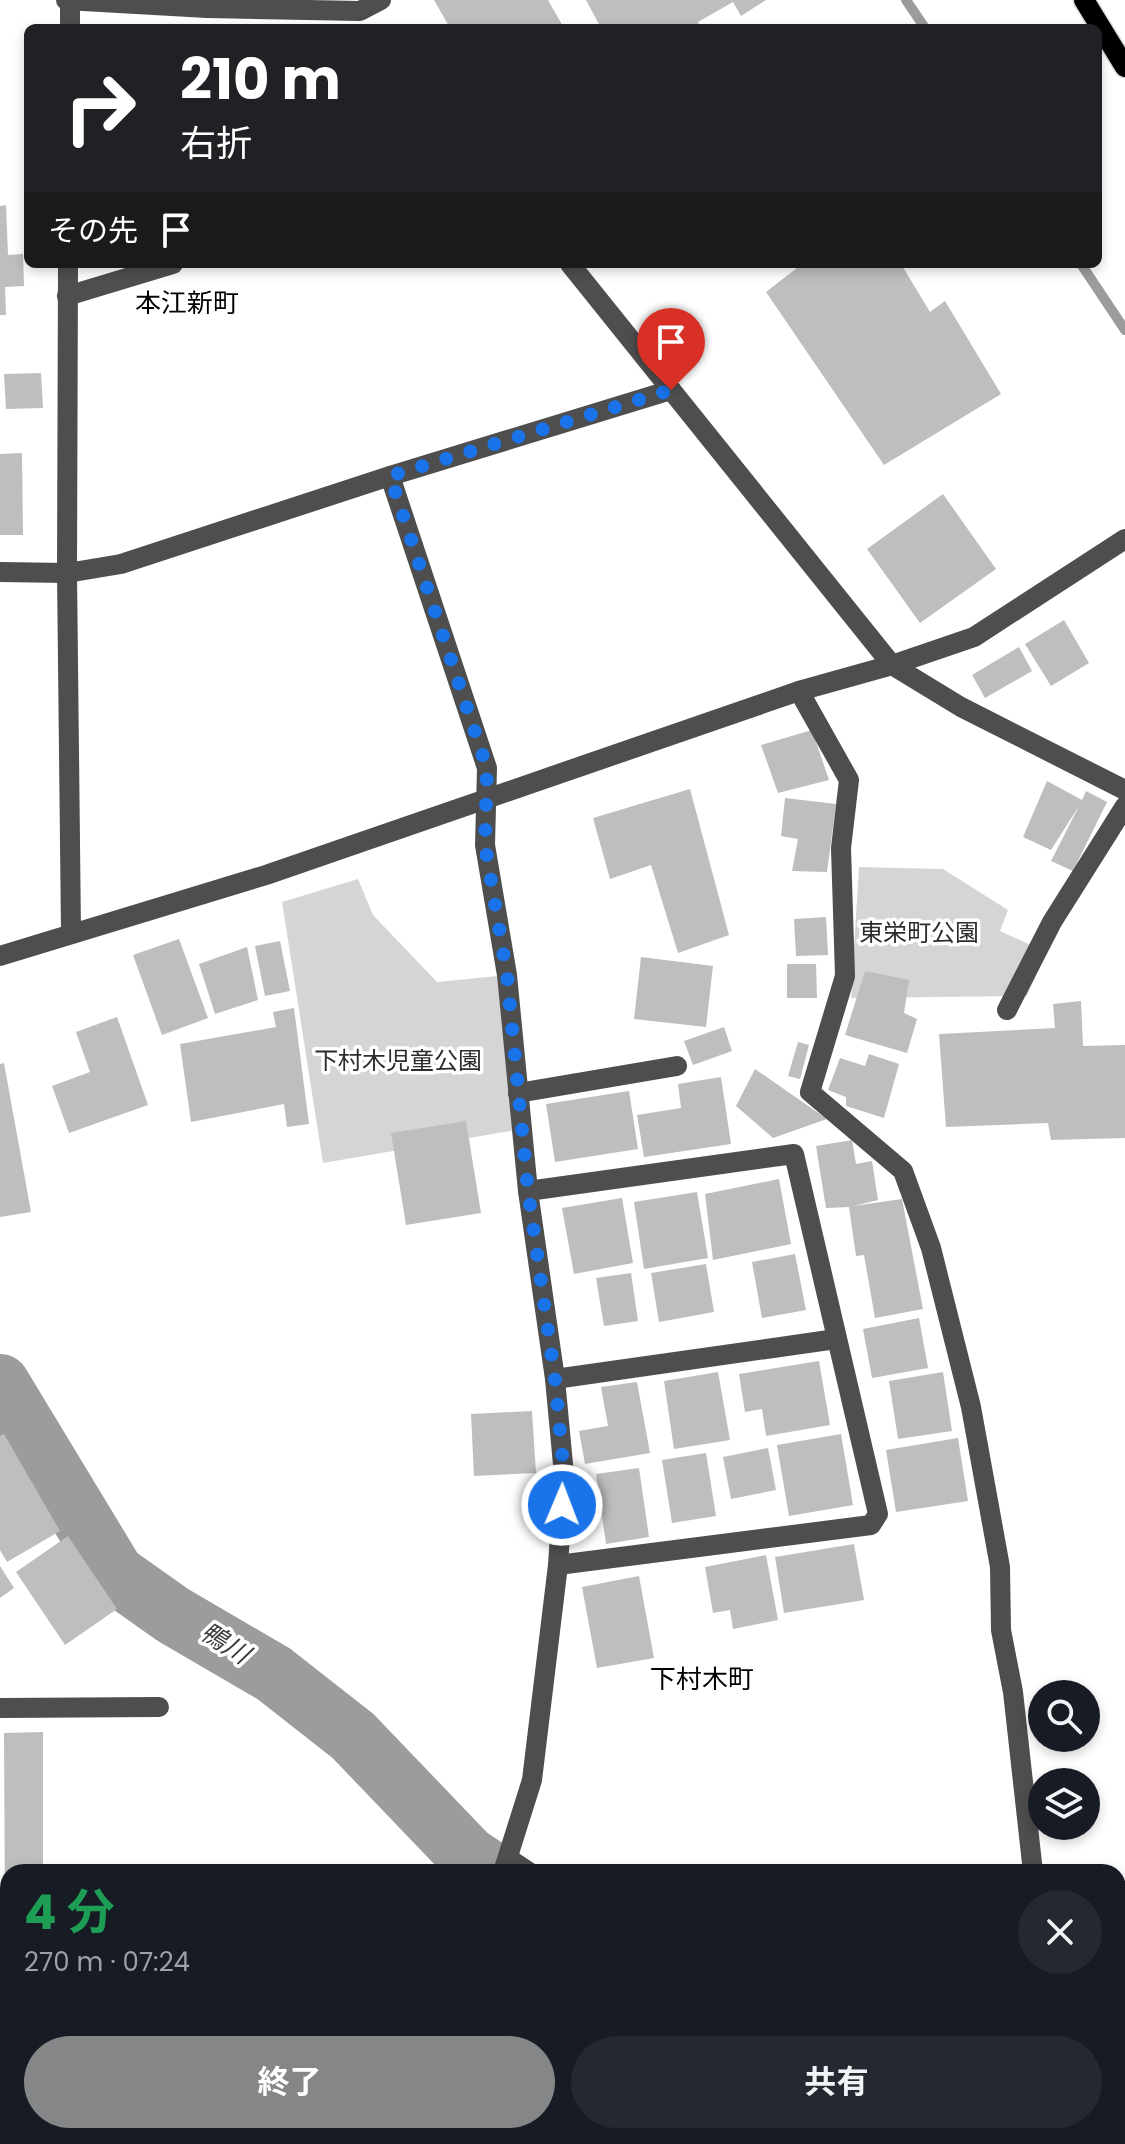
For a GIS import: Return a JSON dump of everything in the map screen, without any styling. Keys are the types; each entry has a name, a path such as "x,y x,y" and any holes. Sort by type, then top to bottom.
{"main road":[{"path":"1084,0 1099,24"},
{"path":"1102,29 1125,67"}],"street":[{"path":"70,24 69,0 207,8 360,11 381,0"},
{"path":"360,11 371,24"},
{"path":"68,268 71,932"},
{"path":"67,296 160,268"},
{"path":"573,268 892,665 961,707 1125,790"},
{"path":"0,572 67,573 121,564 390,476 671,390"},
{"path":"390,476 487,768 485,845 507,975 528,1191 555,1379 564,1475 558,1565 532,1780 506,1864"},
{"path":"0,956 266,875 799,691 892,665 974,637 1125,539"},
{"path":"799,691 849,780 841,848 845,976 810,1092 903,1171 931,1248 971,1407 1000,1567 1001,1630 1013,1692 1032,1864"},
{"path":"1007,1010 1052,922 1125,806"},
{"path":"518,1093 677,1066"},
{"path":"528,1191 794,1154 878,1514 871,1525 558,1565"},
{"path":"555,1379 836,1339"},
{"path":"0,1708 159,1707"}],"green space":[{"name":"東栄町公園","path":"859,867 943,869 1008,910 1000,931 1046,952 1027,996 851,998"},
{"name":"下村木児童公園","path":"358,879 373,915 437,982 507,975 522,1129 323,1163 282,902"}],"building":[{"path":"434,0 548,0 562,24 448,24"},
{"path":"586,0 766,0 741,16 733,2 699,24 599,24"},
{"path":"6,205 8,255 23,254 24,286 5,287 6,315 0,315 0,206"},
{"path":"797,268 903,268 930,312 945,301 1001,394 884,465 766,292"},
{"path":"41,373 43,408 6,409 4,374"},
{"path":"22,453 23,535 0,535 0,454"},
{"path":"943,494 996,569 920,623 867,549"},
{"path":"1064,620 1089,663 1051,686 1025,644"},
{"path":"1019,647 1032,671 985,698 972,675"},
{"path":"812,730 829,780 778,793 761,745"},
{"path":"1047,781 1082,800 1086,791 1107,802 1073,871 1051,861 1079,806 1051,850 1023,837"},
{"path":"690,789 729,935 678,953 651,865 610,879 593,818"},
{"path":"785,798 836,804 827,872 792,871 798,839 781,836"},
{"path":"826,917 828,955 796,956 794,919"},
{"path":"179,939 208,1018 162,1035 133,955"},
{"path":"280,941 290,991 265,996 255,946"},
{"path":"247,947 258,1000 215,1014 199,964"},
{"path":"641,957 713,966 706,1027 634,1019"},
{"path":"787,964 816,964 817,998 787,998"},
{"path":"865,971 909,980 904,1013 917,1019 907,1053 845,1035"},
{"path":"1081,1001 1083,1046 1125,1045 1125,1138 1051,1140 1048,1123 946,1127 939,1034 1055,1028 1053,1004"},
{"path":"294,1008 309,1124 287,1127 284,1104 191,1122 180,1044 276,1027 273,1012"},
{"path":"117,1017 148,1105 69,1133 52,1086 90,1072 76,1032"},
{"path":"724,1027 732,1051 693,1065 684,1041"},
{"path":"798,1042 809,1045 800,1079 788,1076"},
{"path":"869,1054 899,1064 884,1118 846,1106 846,1097 828,1090 840,1058 865,1066"},
{"path":"4,1063 31,1212 0,1217 0,1064"},
{"path":"755,1069 827,1119 773,1138 736,1106"},
{"path":"721,1077 731,1144 644,1157 637,1115 681,1108 678,1084"},
{"path":"629,1091 638,1149 555,1162 546,1104"},
{"path":"466,1121 481,1213 406,1225 391,1133"},
{"path":"852,1140 856,1164 872,1161 878,1200 853,1206 902,1199 923,1309 875,1318 864,1255 856,1256 849,1207 826,1208 816,1146"},
{"path":"779,1179 791,1244 713,1260 705,1194"},
{"path":"697,1192 708,1258 644,1269 634,1202"},
{"path":"622,1198 633,1263 574,1274 562,1208"},
{"path":"795,1254 806,1310 762,1318 752,1262"},
{"path":"706,1264 714,1312 659,1322 651,1273"},
{"path":"631,1273 638,1321 604,1326 596,1278"},
{"path":"919,1318 928,1368 872,1378 863,1329"},
{"path":"819,1361 830,1425 766,1436 762,1409 745,1412 739,1374"},
{"path":"718,1372 730,1440 674,1449 664,1381"},
{"path":"943,1372 952,1431 898,1439 889,1381"},
{"path":"637,1382 650,1453 585,1464 579,1431 608,1426 601,1387"},
{"path":"532,1411 536,1473 474,1476 471,1414"},
{"path":"4,1434 60,1531 7,1562 0,1550 0,1436"},
{"path":"841,1434 853,1505 789,1516 777,1445"},
{"path":"958,1438 968,1501 896,1512 886,1450"},
{"path":"768,1448 776,1490 731,1499 723,1457"},
{"path":"706,1453 716,1516 672,1523 662,1460"},
{"path":"639,1468 649,1537 606,1544 596,1474"},
{"path":"68,1536 117,1609 65,1645 16,1572"},
{"path":"854,1544 864,1600 784,1613 775,1557"},
{"path":"766,1555 778,1620 733,1629 730,1610 713,1613 705,1567"},
{"path":"0,1566 14,1588 0,1598"},
{"path":"639,1576 654,1658 597,1668 582,1587"},
{"path":"43,1732 43,1864 5,1864 4,1733"}],"waterway":[{"path":"906,0 922,24"},
{"path":"1084,268 1125,330"},
{"name":"鴨川","path":"0,1384 115,1574 173,1615 274,1674 353,1736 468,1856 480,1864"}],"district":[{"name":"本江新町","path":"187,303"},
{"name":"下村木町","path":"702,1679"}],"route":[{"path":"562,1505 564,1475 555,1379 528,1191 507,975 485,845 487,768 390,476 671,390"}]}
